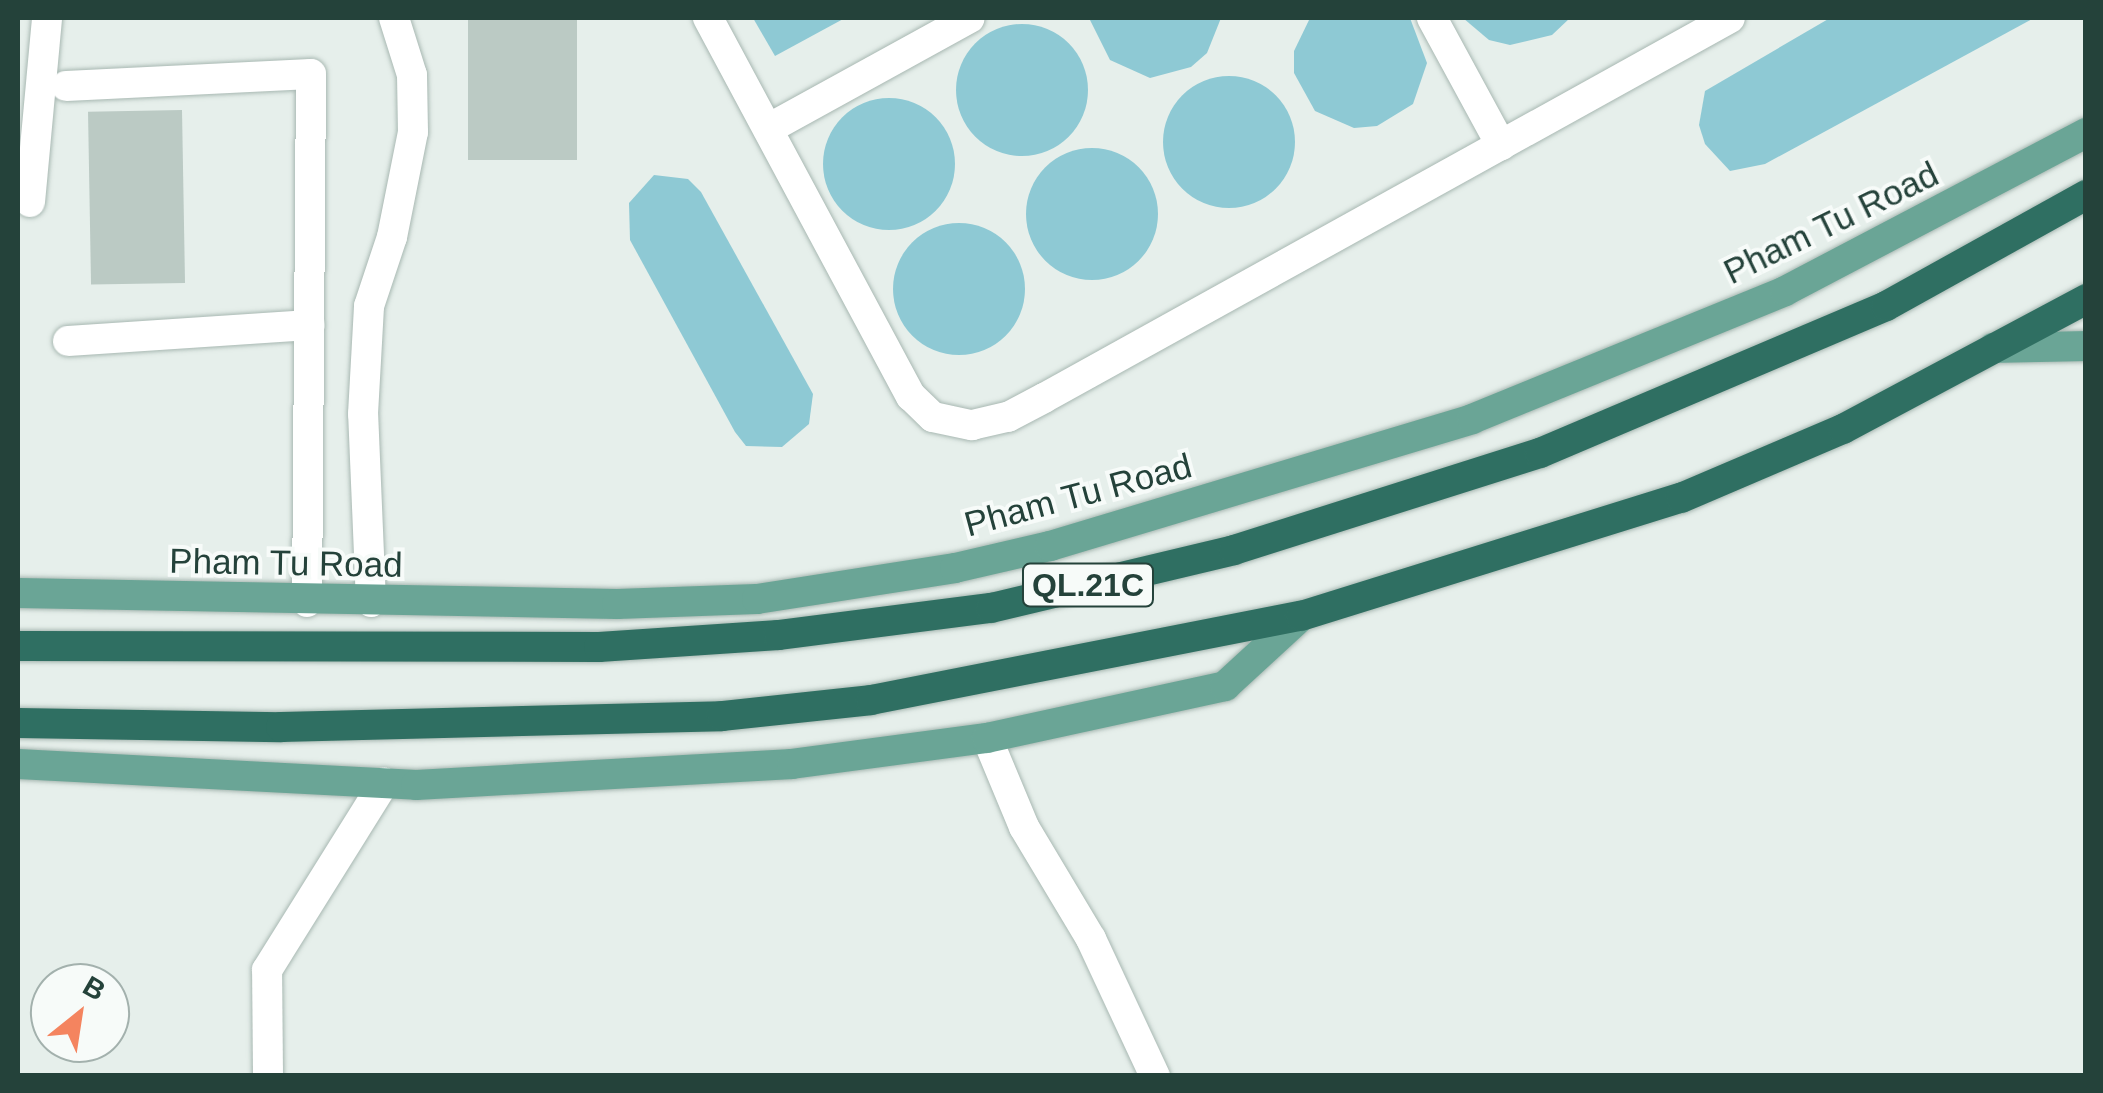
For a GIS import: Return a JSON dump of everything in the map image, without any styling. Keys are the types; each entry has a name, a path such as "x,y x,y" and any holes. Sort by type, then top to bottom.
{"highway":[{"name":"QL.21C","path":"18,646 599,648 779,634 963,610 1234,550 1554,448 1886,306 2086,195"},
{"name":"QL.21C","path":"18,724 281,727 722,716 872,700 1301,616 1681,498 1842,429 2086,299"}],"main road":[{"name":"Pham Tu Road","path":"18,593 307,602 757,599 955,568 1050,546 1472,420 1786,290 2086,134"},
{"path":"1993,348 2086,346"},
{"path":"955,568 963,610"},
{"path":"18,764 384,783 651,776 987,738 1225,686 1301,616"}],"street":[{"path":"30,202 46,18"},
{"path":"370,602 363,414 369,306 397,219 414,132 412,74 394,18"},
{"path":"708,18 911,396 933,417 972,425 1008,417 1044,398 1730,18"},
{"path":"768,129 970,18"},
{"path":"1432,18 1500,145"},
{"path":"66,86 312,74 307,602"},
{"path":"68,340 309,325"},
{"path":"987,738 1024,827 1091,940 1155,1076"},
{"path":"268,1076 267,970 384,783"}],"water":[{"path":"753,18 845,18 775,56"},
{"path":"1089,18 1221,18 1207,53 1191,67 1150,78 1110,60"},
{"path":"1310,18 1410,18 1427,63 1413,104 1377,126 1354,128 1315,111 1294,73 1294,51"},
{"path":"1463,18 1570,18 1552,35 1510,45 1489,40"},
{"path":"1830,18 2034,18 1765,164 1730,171 1705,144 1699,125 1705,91"},
{"path":"1022,24 1047,29 1069,43 1083,65 1088,90 1083,115 1069,137 1047,151 1022,156 997,151 975,137 961,115 956,90 961,65 975,43 997,29"},
{"path":"1229,76 1254,81 1276,95 1290,117 1295,142 1290,167 1276,189 1254,203 1229,208 1204,203 1182,189 1168,167 1163,142 1168,117 1182,95 1204,81"},
{"path":"889,98 914,103 936,117 950,139 955,164 950,189 936,211 914,225 889,230 864,225 842,211 828,189 823,164 828,139 842,117 864,103"},
{"path":"1092,148 1117,153 1139,167 1153,189 1158,214 1153,239 1139,261 1117,275 1092,280 1067,275 1045,261 1031,239 1026,214 1031,189 1045,167 1067,153"},
{"path":"654,175 688,179 701,192 813,394 809,424 782,447 746,446 735,432 630,240 629,203"},
{"path":"959,223 984,228 1006,242 1020,264 1025,289 1020,314 1006,336 984,350 959,355 934,350 912,336 898,314 893,289 898,264 912,242 934,228"}],"building":[{"path":"468,18 577,18 577,160 468,160"},
{"path":"182,110 185,283 91,285 88,112"}]}
